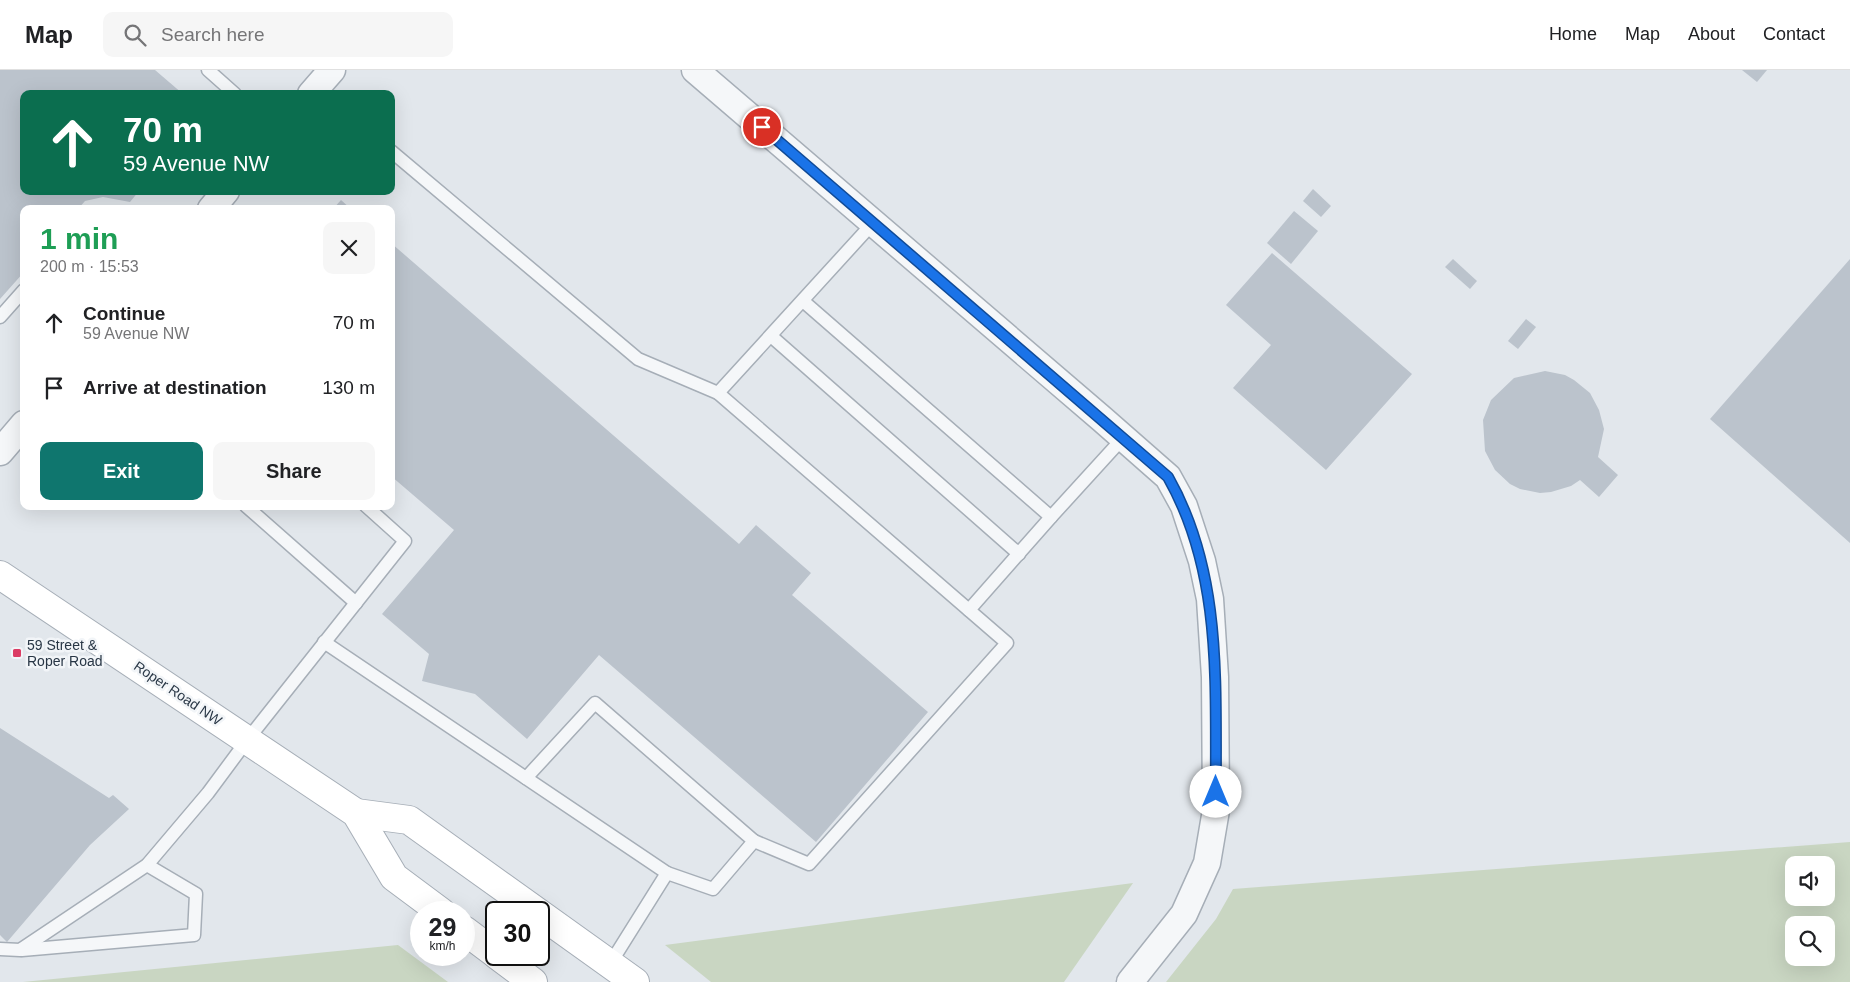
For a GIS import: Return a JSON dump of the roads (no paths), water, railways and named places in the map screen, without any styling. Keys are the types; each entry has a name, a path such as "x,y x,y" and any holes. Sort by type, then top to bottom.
{"main road":[{"name":"Roper Road NW","path":"0,575 356,813 394,877 426,901"},
{"name":"Roper Road NW","path":"356,813 409,820 635,982"},
{"path":"475,938 485,946"},
{"path":"512,966 533,982"}],"street":[{"path":"695,70 1168,477 1184,506 1202,561 1210,599 1215,677 1216,810 1207,863 1184,914 1130,982"},
{"path":"214,205 223,195"},
{"path":"0,452 20,429"}],"lane":[{"path":"208,70 230,90"},
{"path":"395,154 638,359 718,393 1007,643 809,864 754,841 595,703 526,778"},
{"path":"718,393 873,223"},
{"path":"0,317 20,294"},
{"path":"803,302 1051,517"},
{"path":"771,336 1019,554"},
{"path":"970,610 1123,438"},
{"path":"251,510 356,603"},
{"path":"20,950 148,865 208,794 248,739 405,541 370,510"},
{"path":"324,642 667,873 713,890 754,841"},
{"path":"0,949 20,950 194,934 196,894 148,865"},
{"path":"610,964 667,873"}],"place":[{"name":"59 Street & Roper Road","path":"17,653"}]}
